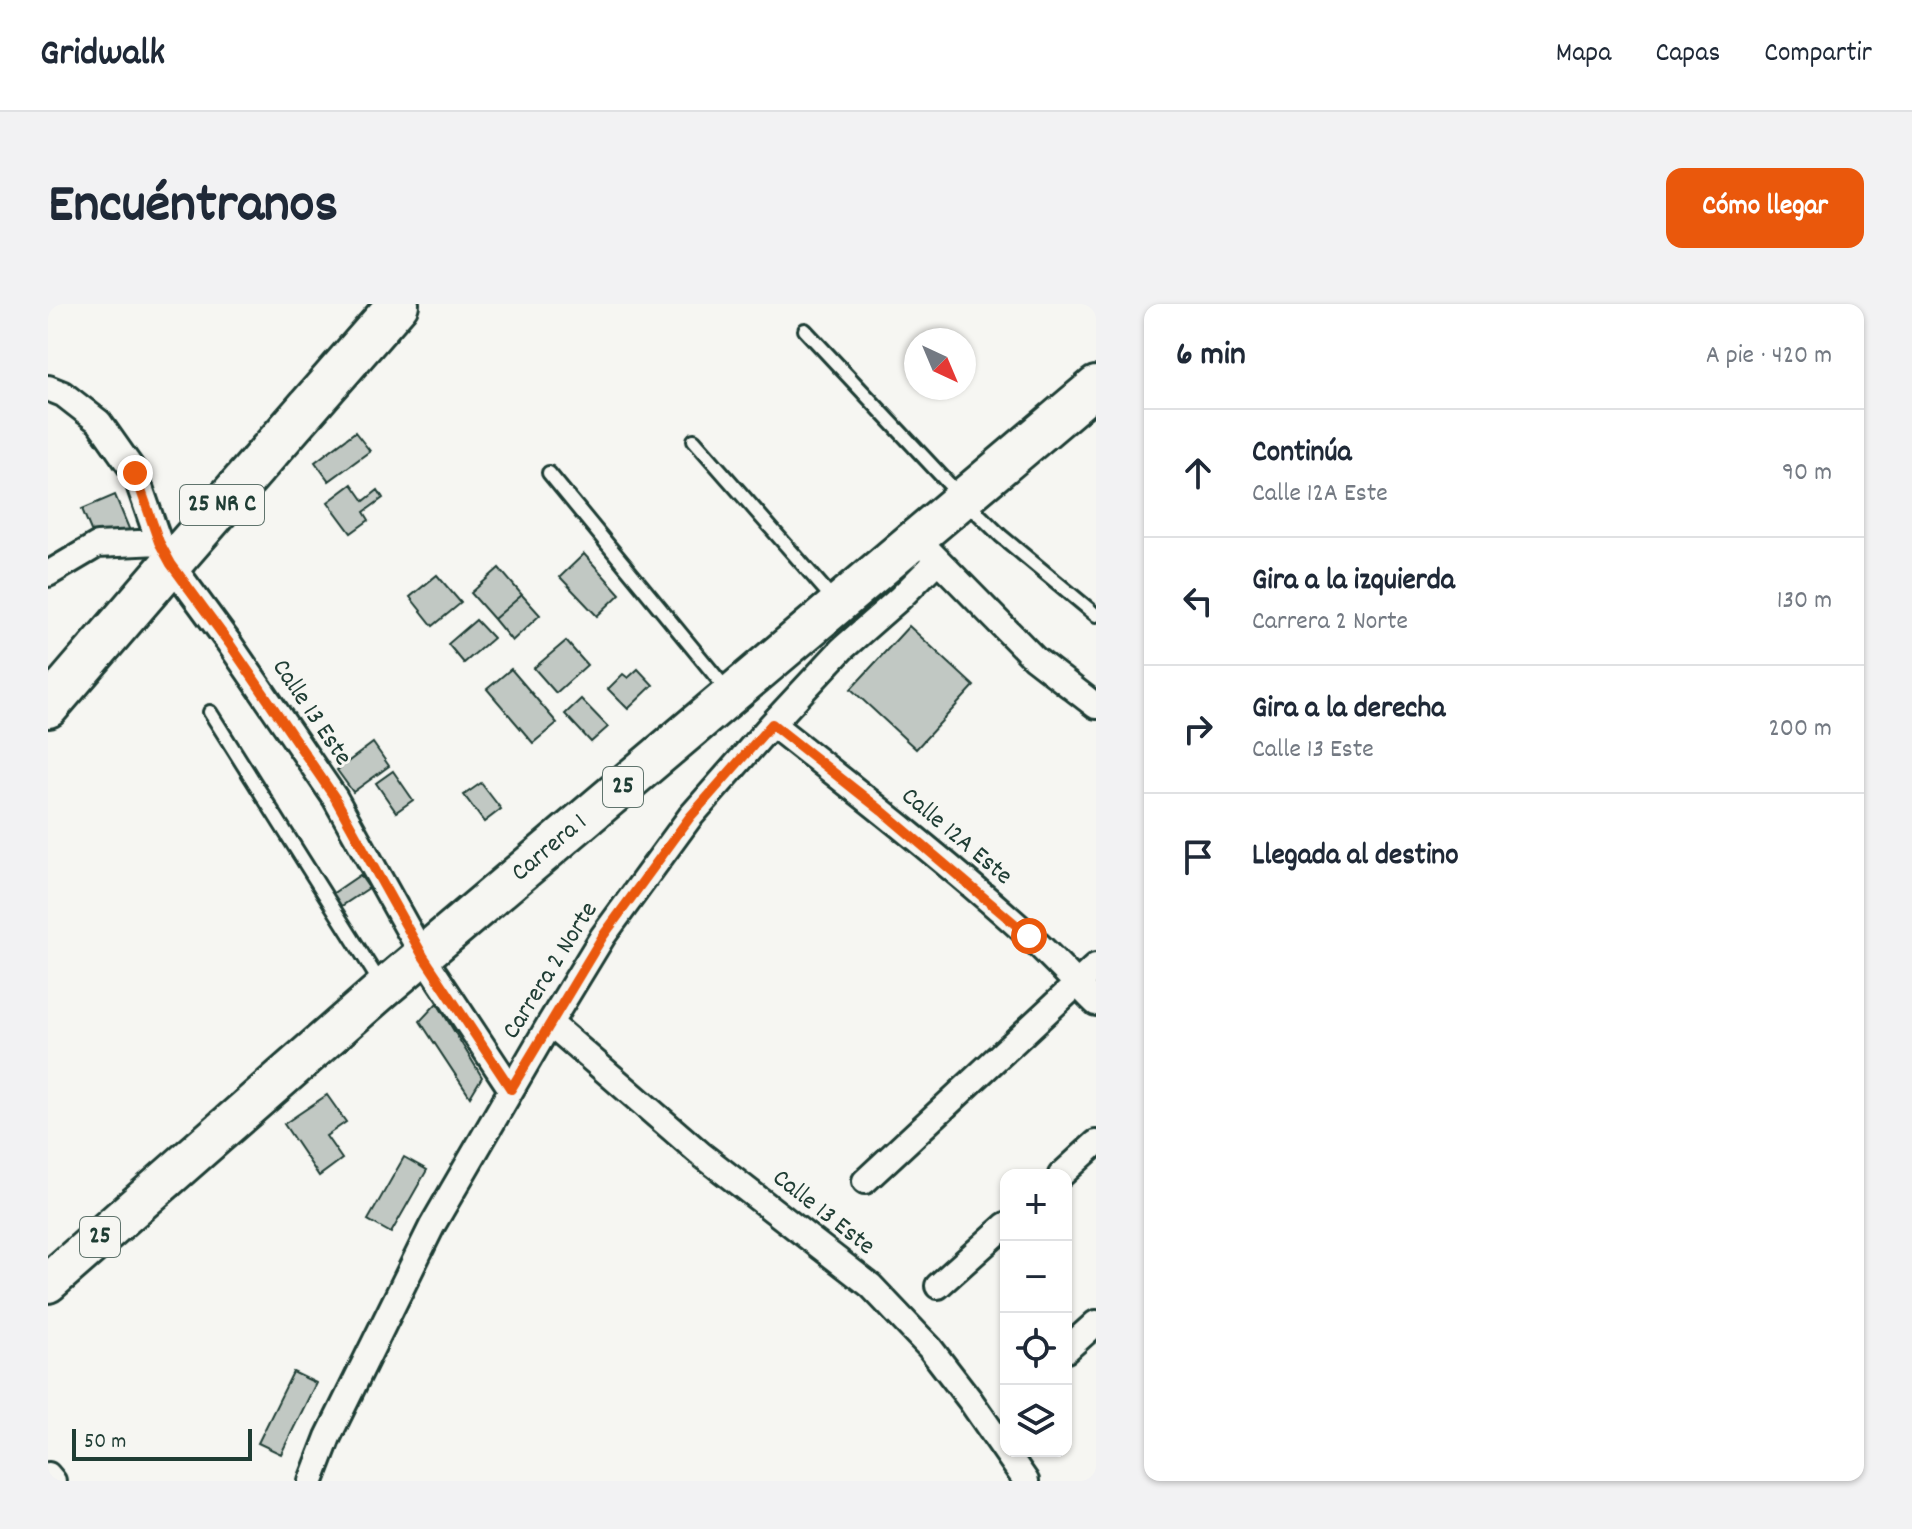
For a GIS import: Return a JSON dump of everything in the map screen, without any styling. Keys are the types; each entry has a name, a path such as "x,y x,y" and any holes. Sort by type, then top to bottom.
{"highway":[{"name":"25 NR C","path":"48,707 165,553 398,304"}],"main road":[{"name":"Carrera 1","path":"48,1283 384,988 838,604 927,550 963,499 1096,386"},
{"name":"Carrera 1","path":"48,1260 152,1191"}],"street":[{"name":"Calle 13 Este","path":"48,388 63,394 99,422 135,473 165,553 335,798 423,956 511,1089"},
{"path":"48,574 97,545 165,553"},
{"path":"927,550 1034,658 1096,706"},
{"name":"Carrera 2 Norte","path":"311,1481 328,1437 432,1226 603,936 690,817 842,649 900,598 927,550"},
{"name":"Calle 12A Este","path":"772,724 975,889 1029,936 1096,1003"},
{"path":"865,1181 1096,966"},
{"name":"Calle 13 Este","path":"550,1023 702,1155 871,1286 930,1348 1026,1481"},
{"path":"1068,1169 1096,1143"},
{"path":"938,1286 1000,1230"},
{"path":"1072,1345 1096,1323"},
{"path":"48,1475 53,1481"}],"lane":[{"path":"805,330 963,499 1001,536 1096,615"},
{"path":"694,440 838,604"},
{"path":"549,473 730,695"},
{"path":"210,712 384,988"}],"building":[{"path":"355,432 370,451 329,481 315,462"},
{"path":"352,484 364,501 378,490 383,498 364,512 369,520 351,533 328,502"},
{"path":"115,495 130,531 97,545 82,509"},
{"path":"584,554 620,594 597,616 560,577"},
{"path":"499,568 522,595 494,619 471,593"},
{"path":"437,575 461,603 433,626 410,597"},
{"path":"522,595 540,615 512,641 494,619"},
{"path":"476,620 493,638 464,663 448,644"},
{"path":"909,626 974,686 916,749 851,689"},
{"path":"566,641 587,665 556,693 534,668"},
{"path":"511,669 557,723 533,743 487,689"},
{"path":"638,669 653,685 628,709 608,689 623,674 628,678"},
{"path":"581,699 608,727 591,742 565,714"},
{"path":"373,743 389,766 353,792 337,770"},
{"path":"393,771 413,800 396,812 376,783"},
{"path":"481,783 501,809 484,822 464,795"},
{"path":"360,875 369,888 340,907 332,894"},
{"path":"437,1003 482,1077 470,1097 420,1021"},
{"path":"327,1095 346,1122 326,1136 342,1159 319,1176 284,1124"},
{"path":"404,1157 427,1170 391,1233 368,1220"},
{"path":"293,1372 316,1383 281,1454 258,1443"}],"route":[{"path":"135,473 159,542 171,564 335,798 423,956 511,1089 603,936 690,817 772,724 882,811 1029,936"}]}
